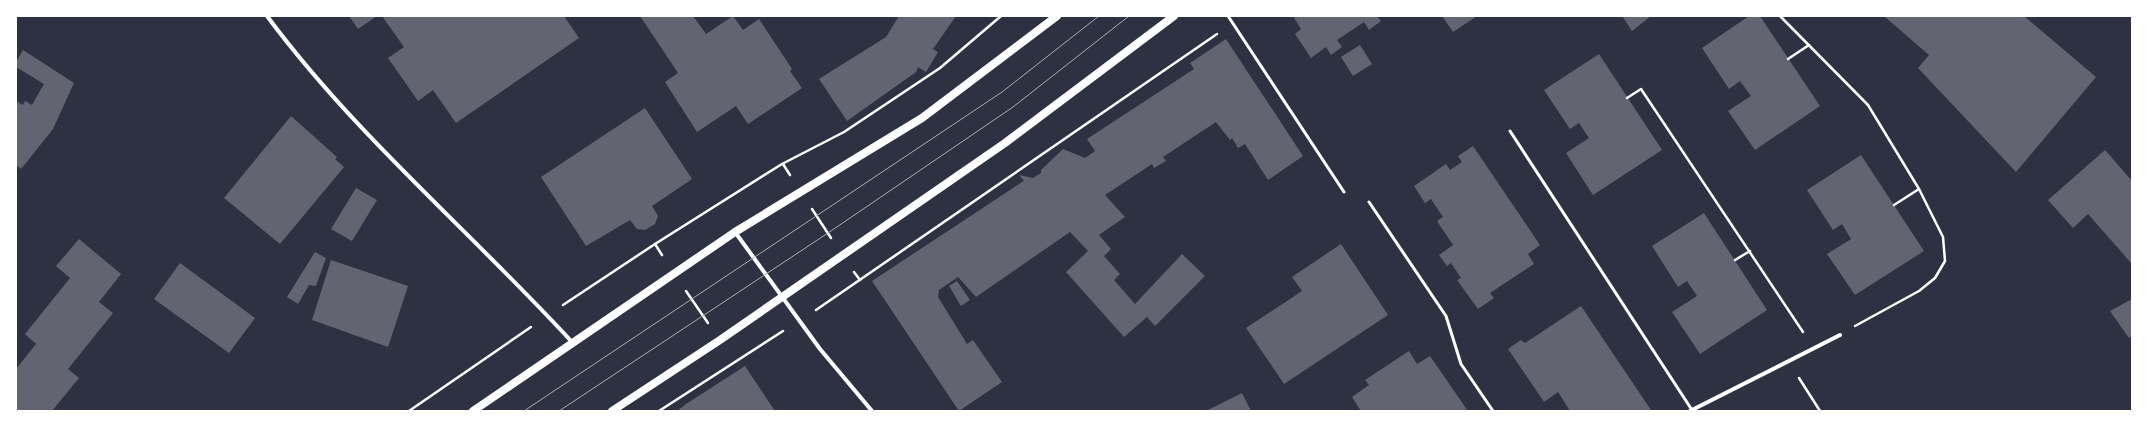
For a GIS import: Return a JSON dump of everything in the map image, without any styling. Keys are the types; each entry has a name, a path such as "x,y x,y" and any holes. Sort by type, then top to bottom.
{"main road":[{"path":"473,411 735,232 922,118 1057,16"},
{"path":"612,411 720,340 1005,143 1174,16"}],"street":[{"path":"267,16 291,49 380,148 548,315 572,342"},
{"path":"735,232 799,321 872,411"},
{"path":"1691,411 1840,335"}],"lane":[{"path":"1228,16 1344,192"},
{"path":"1510,131 1691,411"},
{"path":"1369,202 1446,316 1461,364 1494,411"}],"path":[{"path":"409,411 548,315 655,244 782,164 844,132 940,68 1001,16"},
{"path":"1780,16 1868,105 1919,189 1942,238 1945,261 1935,278 1919,291 1840,335"},
{"path":"660,411 734,361 799,321 860,280 1233,23"},
{"path":"1788,59 1809,45"},
{"path":"1627,98 1641,88 1814,348"},
{"path":"782,164 860,280"},
{"path":"1894,205 1919,189"},
{"path":"655,244 734,361"},
{"path":"1735,260 1750,252"},
{"path":"1789,361 1820,411"}],"building":[{"path":"349,16 377,16 358,29"},
{"path":"382,16 564,16 579,38 456,123 433,90 418,101 388,58 404,47"},
{"path":"640,16 693,16 706,34 733,16 743,30 759,19 792,69 790,71 802,88 748,124 736,106 697,132 665,82 678,73"},
{"path":"899,16 956,16 933,49 938,52 926,72 918,67 916,72 847,121 819,79 886,37"},
{"path":"1293,16 1377,16 1381,21 1369,30 1364,22 1337,40 1342,47 1331,55 1326,47 1311,58 1295,34 1301,29"},
{"path":"1442,16 1477,16 1453,32"},
{"path":"1622,16 1651,16 1632,31"},
{"path":"1749,16 1760,16 1820,106 1755,150 1728,111 1751,96 1740,81 1729,89 1702,48"},
{"path":"1884,16 2024,16 2096,77 2016,172 1918,68 1929,55"},
{"path":"1226,39 1303,156 1268,180 1245,144 1238,148 1232,138 1230,140 1216,122 1163,157 1166,161 1154,168 1152,164 1105,195 1125,217 1099,235 1111,249 1104,256 1120,274 1114,280 1135,304 1182,254 1205,276 1155,326 1147,317 1124,337 1066,272 1088,251 1070,232 976,297 958,277 939,290 938,297 967,344 973,340 1002,382 959,411 872,281 1024,181 1019,175 1033,178 1041,173 1041,170 1063,149 1085,158 1095,151 1087,139 1194,69 1190,63"},
{"path":"1360,45 1372,64 1353,76 1341,57"},
{"path":"23,50 74,83 53,129 21,169 16,165 16,101 23,105 25,101 32,105 44,84 16,67 16,62"},
{"path":"1599,54 1662,150 1593,195 1566,153 1589,138 1579,123 1570,129 1544,90"},
{"path":"645,108 692,179 652,206 658,216 655,224 645,230 637,229 630,220 586,246 541,177"},
{"path":"291,116 337,157 335,159 344,167 280,244 224,198"},
{"path":"1473,146 1540,245 1528,254 1534,264 1490,293 1494,298 1478,309 1457,280 1461,278 1451,263 1447,266 1439,255 1453,245 1437,221 1443,217 1431,199 1425,203 1414,186 1446,164 1450,170 1462,162 1458,156"},
{"path":"2105,150 2132,181 2132,264 2088,214 2073,228 2048,200"},
{"path":"1861,155 1924,251 1855,295 1827,254 1851,239 1842,224 1833,230 1807,190"},
{"path":"356,188 377,200 352,241 331,229"},
{"path":"1704,213 1767,310 1700,354 1672,312 1697,296 1687,281 1678,287 1652,246"},
{"path":"79,239 121,274 99,302 113,313 68,369 79,378 52,411 16,411 16,369 36,344 25,334 70,278 56,266"},
{"path":"1341,244 1388,315 1284,384 1246,328 1302,291 1292,277"},
{"path":"315,252 326,258 316,286 309,285 298,304 287,297"},
{"path":"331,260 408,286 388,347 312,320"},
{"path":"180,263 255,318 229,353 154,299"},
{"path":"957,281 970,300 961,306 949,286"},
{"path":"2132,299 2132,336 2129,338 2110,311"},
{"path":"1581,306 1651,410 1650,411 1570,411 1558,392 1544,402 1508,349 1521,340 1525,343"},
{"path":"1409,351 1417,364 1430,356 1468,411 1361,411 1352,397 1369,385 1365,380"},
{"path":"745,366 775,411 677,411 686,404"},
{"path":"1242,393 1251,411 1206,411"}],"tram line":[{"path":"524,411 1002,92 1099,16"},
{"path":"559,411 828,233 1013,107 1129,16"}]}
